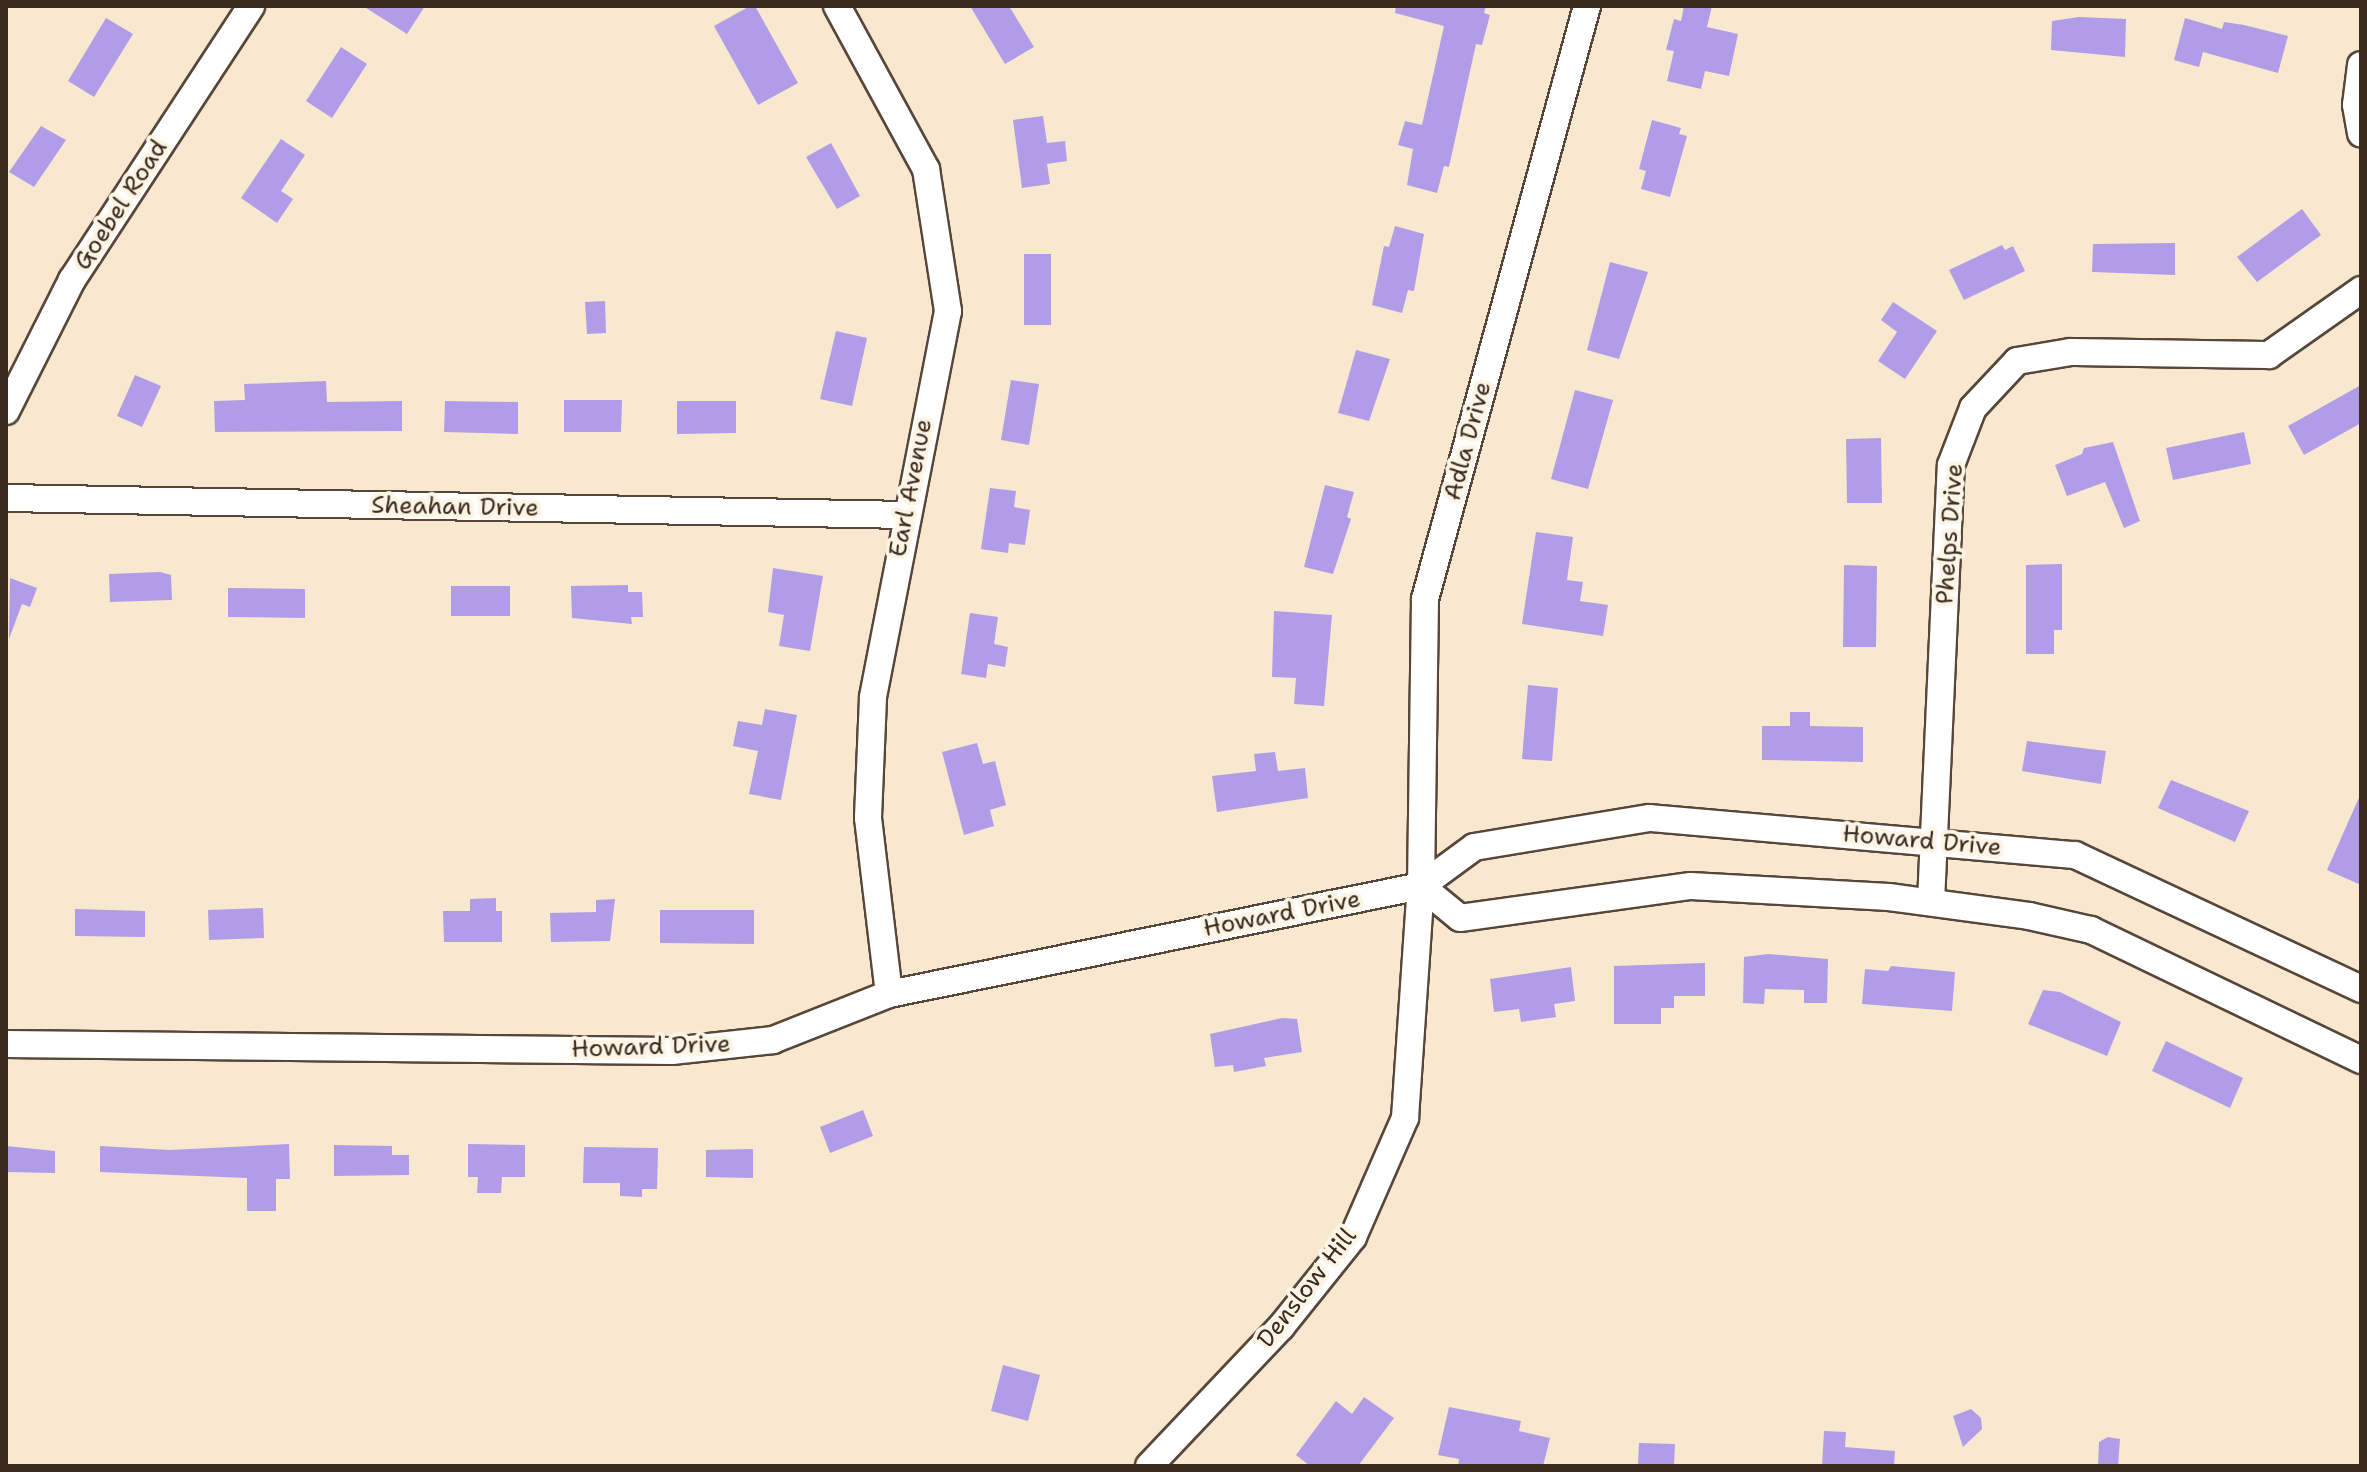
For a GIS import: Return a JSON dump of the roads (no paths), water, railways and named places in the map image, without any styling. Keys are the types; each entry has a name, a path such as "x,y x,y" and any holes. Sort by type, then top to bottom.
{"street":[{"name":"Goebel Road","path":"6,411 72,280 251,6"},
{"name":"Earl Avenue","path":"837,6 926,169 948,311 905,515 873,698 868,818 889,994"},
{"name":"Adla Drive","path":"1421,886 1425,599 1587,6"},
{"path":"2361,65 2356,105 2361,134"},
{"name":"Phelps Drive","path":"1931,902 1931,841 1951,465 1973,408 2017,361 2031,358 2071,352 2269,355 2361,290"},
{"name":"Sheahan Drive","path":"6,498 905,515"},
{"name":"Howard Drive","path":"6,1044 672,1051 773,1040 889,994 1421,886 1474,847 1650,818 2075,855 2361,989"},
{"path":"1421,886 1460,918 1691,886 1931,902 2091,930 2361,1060"},
{"name":"Denslow Hill","path":"1158,1463 1281,1327 1353,1237 1405,1118 1421,886"}]}
